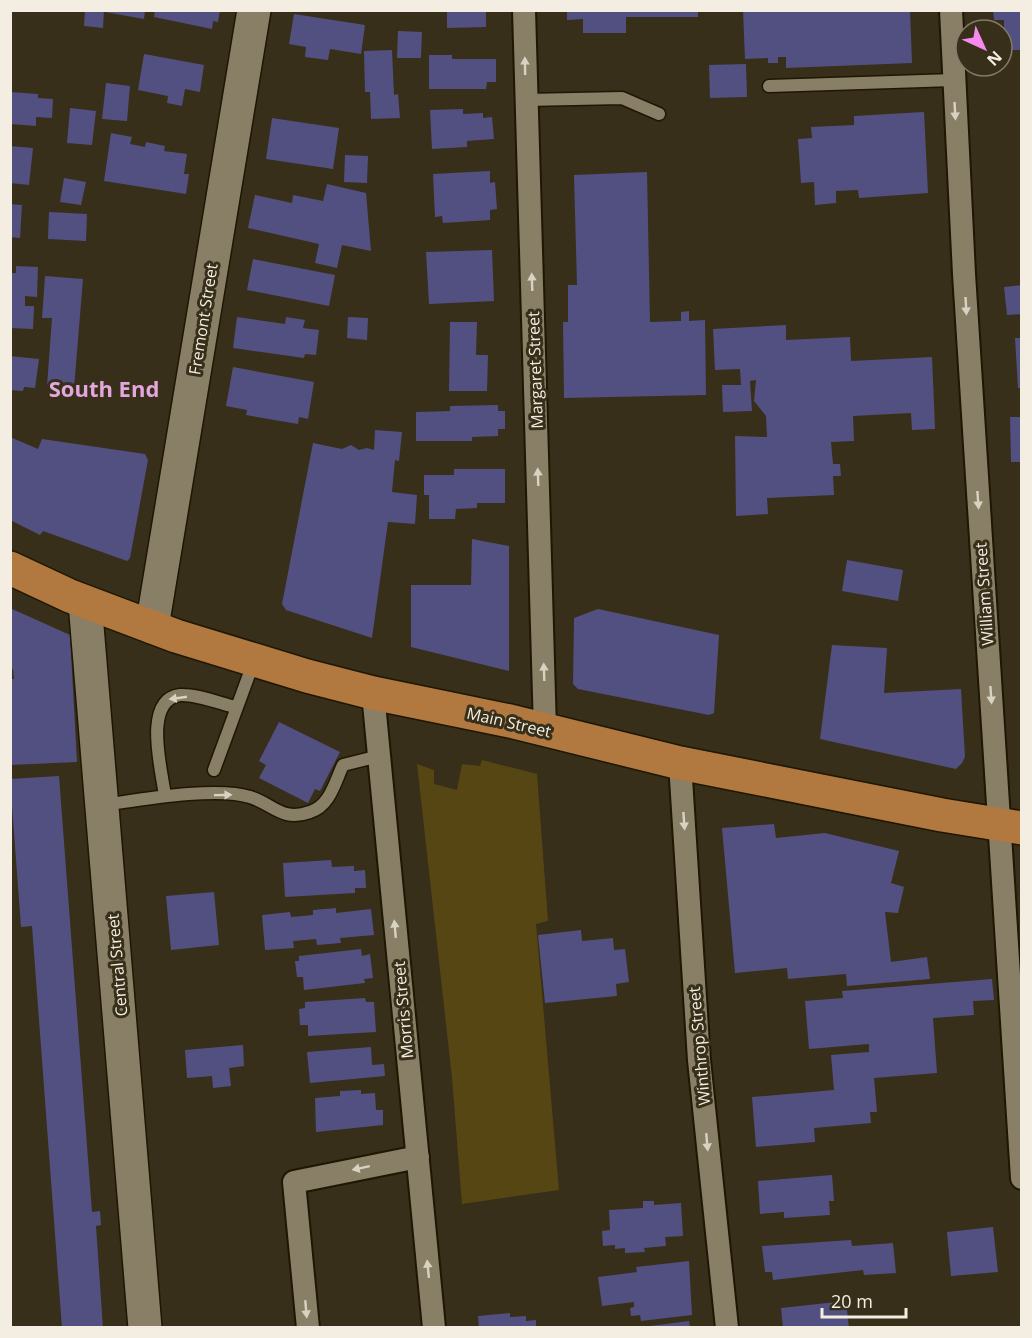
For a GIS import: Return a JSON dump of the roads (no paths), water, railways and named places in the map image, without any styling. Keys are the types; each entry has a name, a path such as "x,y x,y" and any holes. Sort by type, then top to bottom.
{"main road":[{"name":"Fremont Street","path":"152,627 254,10"},
{"name":"Main Street","path":"10,568 86,602 152,627 254,660 373,693 545,730 680,763 1010,826"},
{"name":"Central Street","path":"86,602 145,1328"}],"street":[{"name":"Margaret Street","path":"524,10 545,730"},
{"name":"William Street","path":"951,10 954,80 1010,826 1022,1178"},
{"name":"Morris Street","path":"373,693 434,1328"},
{"name":"Winthrop Street","path":"680,763 699,1060 727,1328"},
{"path":"308,1328 294,1182 418,1156"}],"lane":[{"path":"769,86 954,80"},
{"path":"526,100 622,98 659,114"},
{"path":"214,770 254,660"},
{"path":"165,796 156,726 160,707 168,700 180,695 235,707"},
{"path":"103,805 165,796 232,794 251,797 280,814 309,813 325,804 343,765 379,756"}],"district":[{"name":"South End","path":"104,388"}]}
